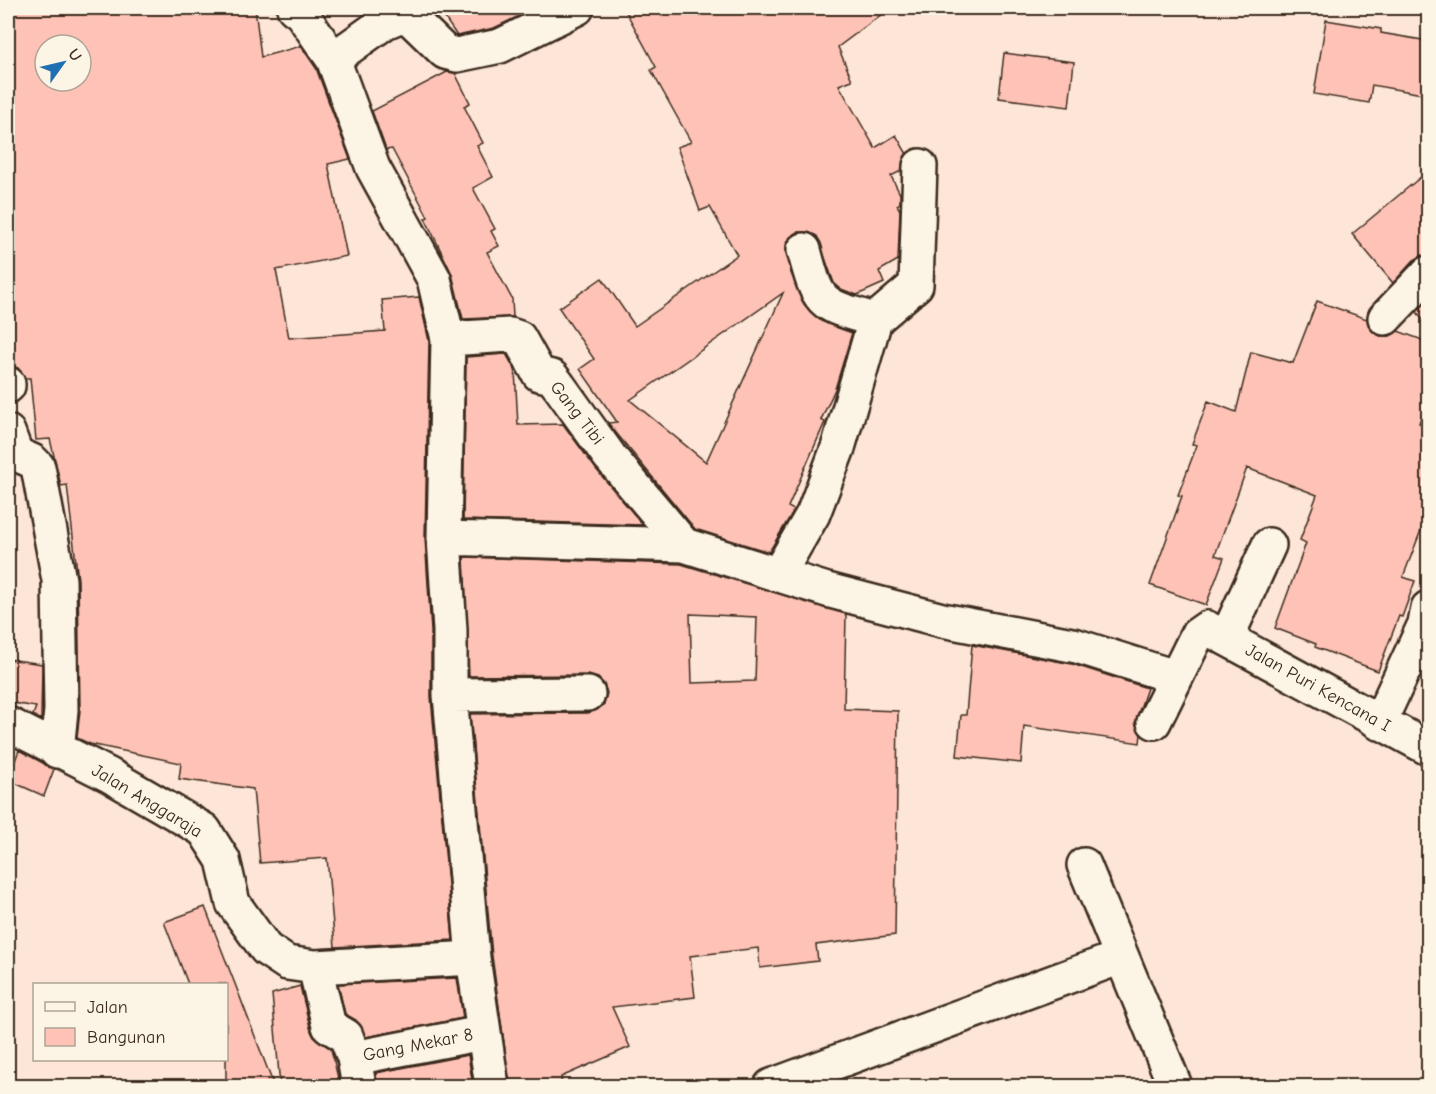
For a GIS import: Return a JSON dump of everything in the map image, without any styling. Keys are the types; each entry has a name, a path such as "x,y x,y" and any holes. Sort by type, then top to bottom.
{"street":[{"path":"294,8 301,13 333,59 373,168 434,279 448,339 444,538 450,630 450,695 473,958 482,1032 492,1086"},
{"path":"333,59 385,22 399,16 410,18 445,52 458,55 500,46 577,8"},
{"path":"779,573 813,514 837,448 875,320 916,285 920,166"},
{"path":"804,250 815,291 823,302 831,308 875,320"},
{"path":"1385,318 1428,273"},
{"name":"Gang Tibi","path":"448,339 510,335 519,338 539,374 552,377 560,386 610,457 684,545"},
{"path":"8,432 16,454 32,461 38,467 59,580 61,710 57,751"},
{"path":"444,538 684,545 779,573 827,590 942,620 1077,646 1175,677"},
{"path":"1154,722 1197,635 1217,632 1269,545"},
{"path":"1379,723 1425,624 1428,608"},
{"name":"Jalan Puri Kencana I","path":"1217,632 1428,748"},
{"path":"450,695 588,694"},
{"name":"Jalan Anggaraja","path":"8,724 57,751 109,775 204,830 223,860 233,903 266,949 287,963 315,967 473,958"},
{"path":"1084,865 1174,1086"},
{"path":"771,1086 1122,957"},
{"path":"315,967 329,1026 346,1036 357,1072"},
{"name":"Gang Mekar 8","path":"357,1072 482,1032"}],"building":[{"path":"10,8 255,8 261,57 301,46 316,68 350,159 328,164 347,256 276,270 289,338 385,331 382,300 419,297 429,341 425,538 431,631 431,697 453,940 335,947 327,858 260,863 253,789 179,779 181,763 90,744 77,738 80,710 78,580 67,485 61,486 50,439 36,440 30,378 25,378 18,368 8,365 8,329 12,329 8,281 8,22"},
{"path":"438,8 536,8 494,28 457,36"},
{"path":"624,8 890,8 838,47 852,80 839,85 875,148 896,135 907,154 901,171 891,176 900,194 900,203 897,205 900,210 898,260 879,271 884,283 857,295 841,289 834,283 817,236 808,232 798,232 790,237 786,245 791,273 804,304 821,321 852,333 835,389 821,420 825,422 788,507 794,510 769,552 695,529 608,423 617,422 580,369 594,359 559,308 602,278 635,326 737,255 710,207 700,211 677,147 691,142 651,70 656,67","holes":["783,293 706,462 630,400"]},
{"path":"1326,20 1381,29 1381,33 1428,41 1428,95 1372,85 1369,103 1314,94"},
{"path":"1004,53 1074,62 1069,107 999,98"},
{"path":"447,72 455,73 470,103 464,106 483,143 477,146 493,177 473,188 495,229 491,231 499,246 487,252 512,299 513,317 463,319 452,274 425,218 428,217 392,149 386,150 372,111"},
{"path":"1428,171 1428,255 1414,260 1393,283 1352,234"},
{"path":"1428,300 1428,327 1417,312"},
{"path":"1317,301 1367,319 1372,331 1380,336 1390,336 1398,331 1428,342 1428,398 1419,423 1428,426 1428,512 1403,577 1415,581 1378,671 1315,647 1316,644 1275,628 1306,543 1300,540 1317,495 1247,468 1215,555 1224,558 1206,605 1150,585 1182,496 1178,495 1197,445 1192,444 1208,401 1236,412 1251,352 1293,363"},
{"path":"506,354 515,370 518,425 563,424 596,469 643,525 463,520 466,357"},
{"path":"464,557 681,564 846,614 844,709 898,711 895,935 816,945 818,961 760,968 758,948 690,956 695,997 612,1007 630,1047 561,1077 562,1086 510,1086 492,956 470,714 588,713 604,704 607,693 604,684 598,678 588,675 469,676","holes":["690,614 757,617 755,681 692,683"]},
{"path":"972,645 1072,664 1147,688 1135,723 1141,734 1140,743 1024,726 1021,763 957,756 961,715 966,715"},
{"path":"8,659 42,664 41,720 33,715 36,707 8,702"},
{"path":"19,750 54,769 44,796 8,780"},
{"path":"205,907 274,1086 226,1086 228,983 188,983 164,922"},
{"path":"457,978 463,1018 366,1037 356,1020 345,1014 338,984"},
{"path":"300,986 311,1031 314,1037 331,1049 340,1086 280,1086 272,994"},
{"path":"468,1055 473,1086 377,1086 376,1073"}]}
